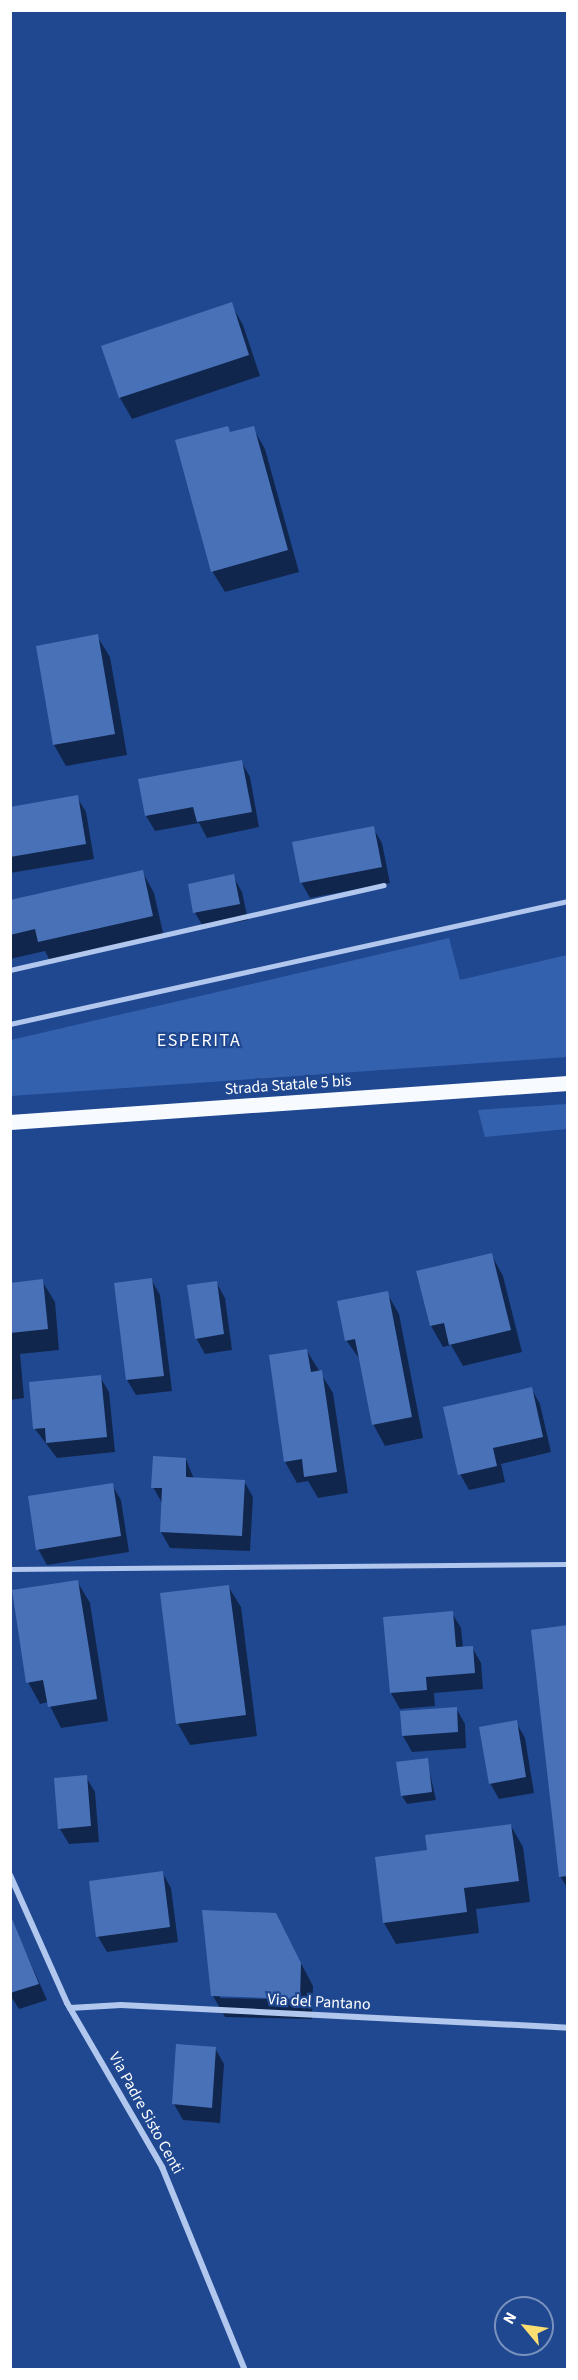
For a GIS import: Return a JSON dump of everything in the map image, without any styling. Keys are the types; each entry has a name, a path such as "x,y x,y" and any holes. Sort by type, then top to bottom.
{"main road":[{"name":"Strada Statale 5 bis","path":"10,1122 567,1083"}],"street":[{"name":"Via Padre Sisto Centi","path":"10,1875 70,2008 150,2142 204,2262 245,2370"},
{"name":"Via del Pantano","path":"70,2008 121,2005 567,2028"}],"lane":[{"path":"10,970 383,885"},
{"path":"10,1024 567,901"},
{"path":"10,1569 567,1564"}],"shaded area":[{"path":"449,938 460,980 567,955 567,1057 11,1096 11,1040"},
{"path":"567,1104 567,1129 485,1137 478,1110"}],"building":[{"path":"232,302 249,355 119,398 101,346"},
{"path":"228,426 230,432 254,426 288,550 211,572 175,440"},
{"path":"98,634 115,734 53,745 36,646"},
{"path":"242,760 252,812 197,822 193,807 145,816 138,779"},
{"path":"78,795 86,844 10,857 10,807"},
{"path":"374,826 382,867 300,883 292,842"},
{"path":"143,870 153,916 38,942 35,929 10,935 10,900"},
{"path":"234,874 240,904 193,913 188,884"},
{"path":"492,1253 511,1330 449,1345 444,1323 430,1326 416,1271"},
{"path":"152,1278 164,1376 126,1380 114,1283"},
{"path":"43,1279 48,1329 10,1333 10,1283"},
{"path":"217,1281 224,1334 195,1339 187,1285"},
{"path":"388,1291 412,1417 372,1425 355,1339 345,1341 337,1301"},
{"path":"307,1349 311,1372 322,1370 337,1472 304,1477 302,1459 284,1462 269,1355"},
{"path":"101,1375 107,1437 46,1443 45,1428 33,1429 29,1382"},
{"path":"532,1387 543,1437 493,1448 497,1466 458,1475 443,1407"},
{"path":"153,1456 186,1458 186,1477 245,1480 242,1536 160,1532 162,1488 151,1488"},
{"path":"113,1483 121,1536 36,1550 28,1496"},
{"path":"78,1580 97,1699 48,1707 43,1680 26,1683 12,1590"},
{"path":"229,1585 246,1715 176,1724 160,1593"},
{"path":"453,1611 456,1647 473,1646 475,1673 426,1677 427,1690 390,1693 383,1617"},
{"path":"568,1625 568,1876 559,1877 531,1630"},
{"path":"457,1707 458,1732 402,1736 400,1711"},
{"path":"517,1720 526,1777 489,1784 479,1727"},
{"path":"428,1758 432,1792 401,1796 396,1762"},
{"path":"87,1775 91,1826 58,1829 54,1778"},
{"path":"511,1824 519,1881 464,1888 467,1912 383,1923 375,1857 427,1850 425,1835"},
{"path":"163,1871 170,1927 96,1937 89,1881"},
{"path":"202,1910 276,1913 301,1963 300,1999 211,1996"},
{"path":"10,1914 39,1984 10,1993"},
{"path":"176,2044 216,2047 212,2108 172,2104"}],"district":[{"name":"ESPERITA","path":"199,1041"}]}
